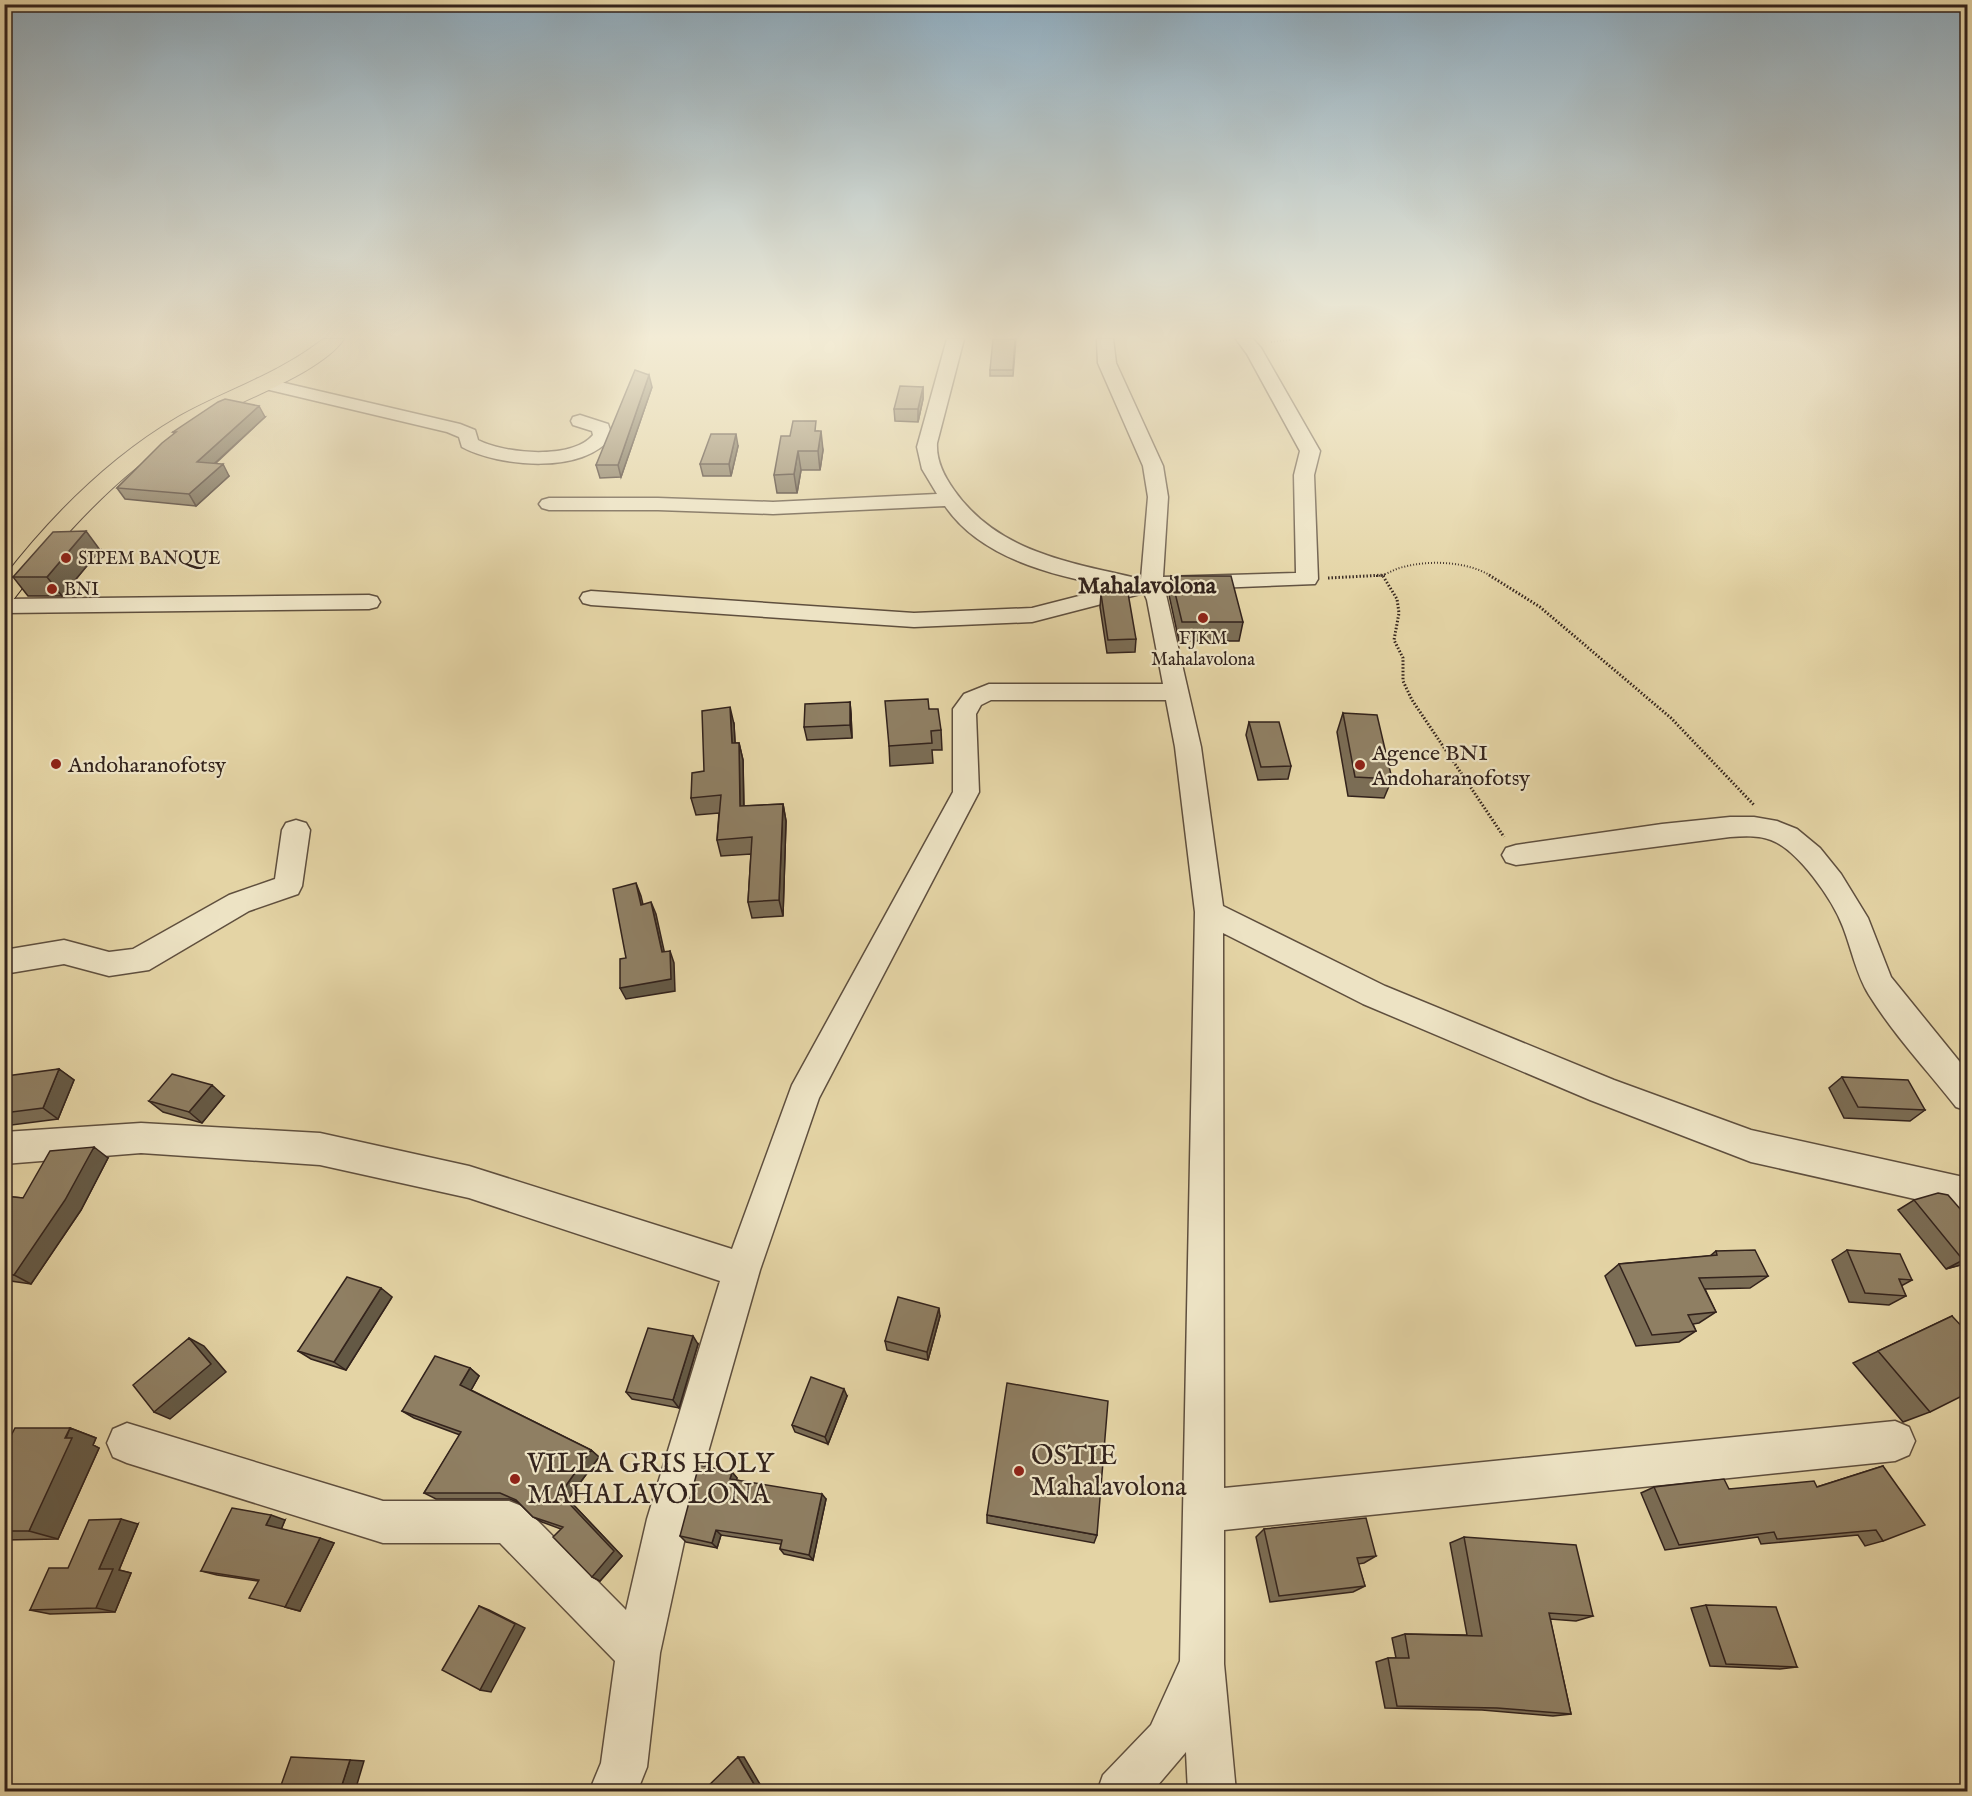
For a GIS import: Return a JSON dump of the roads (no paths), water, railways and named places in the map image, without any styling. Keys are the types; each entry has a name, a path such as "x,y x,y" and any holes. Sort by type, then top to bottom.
{"main road":[{"path":"4,595 36,555 92,494 183,423"}],"street":[{"path":"431,423 468,434 469,443 477,449 515,457 571,454 592,447 603,436 601,428 585,423"},
{"path":"933,423 927,448 930,468 948,500 975,528 1004,547 1046,562 1103,579 1146,584 1307,579 1304,475 1310,451 1294,423"},
{"path":"1134,423 1153,466 1158,496 1146,584 1158,600 1189,757 1209,912 1202,1663 1212,1791"},
{"path":"549,504 634,503 773,508 948,500"},
{"path":"591,598 914,620 1032,615 1146,584"},
{"path":"4,606 369,602"},
{"path":"612,1791 624,1767 638,1653 668,1520 742,1270 804,1095 966,792 964,714 967,703 989,692 1150,691 1176,693"},
{"path":"1516,855 1627,838 1731,827 1752,826 1779,831 1792,839 1809,855 1833,884 1854,919 1879,984 1968,1096"},
{"path":"4,962 64,952 109,964 138,961 239,903 288,886 296,830"},
{"path":"1209,912 1374,995 1602,1090 1751,1146 1968,1195"},
{"path":"4,1148 141,1138 320,1149 469,1182 742,1270"},
{"path":"1204,1511 1895,1441"},
{"path":"127,1443 383,1522 509,1522 638,1653"},
{"path":"1120,1791 1167,1740 1202,1663"}],"place":[{"name":"SIPEM BANQUE","path":"66,558"},
{"name":"BNI","path":"52,589"},
{"name":"FJKM Mahalavolona","path":"1203,618"},
{"name":"Andoharanofotsy","path":"56,764"},
{"name":"Agence BNI Andoharanofotsy","path":"1360,765"},
{"name":"OSTIE Mahalavolona","path":"1019,1471"},
{"name":"VILLA GRIS HOLY MAHALAVOLONA","path":"515,1479"}],"district":[{"name":"Mahalavolona","path":"1147,585"}]}
